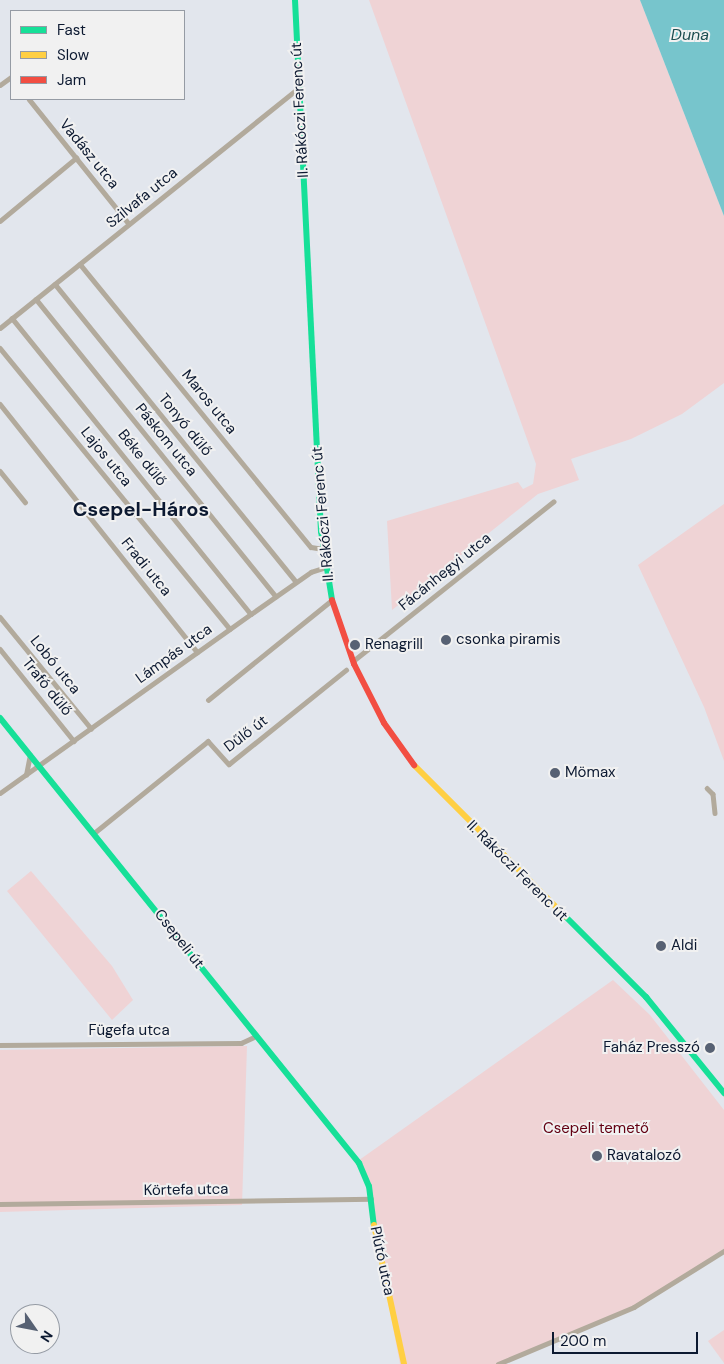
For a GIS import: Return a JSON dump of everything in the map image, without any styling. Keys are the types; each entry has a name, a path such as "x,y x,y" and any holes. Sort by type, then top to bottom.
{"main road":[{"name":"II. Rákóczi Ferenc út","path":"295,0 323,549 332,600 353,662 384,723 419,772 646,997 724,1093"},
{"name":"Csepeli út","path":"0,718 94,832 357,1161"},
{"name":"Plútó utca","path":"357,1161 371,1199 376,1239 404,1364"}],"street":[{"path":"0,85 10,77"},
{"name":"Szilvafa utca","path":"0,328 299,88"},
{"name":"Vadász utca","path":"30,100 129,224"},
{"path":"0,221 76,158"},
{"name":"Maros utca","path":"80,264 311,547 323,549"},
{"name":"Tonyó dűlő","path":"55,284 296,582"},
{"name":"Páskom utca","path":"36,299 276,596"},
{"name":"Béke dűlő","path":"12,318 251,614"},
{"name":"Lajos utca","path":"0,348 230,629"},
{"name":"Fradi utca","path":"0,404 197,652"},
{"path":"0,471 25,502"},
{"name":"Fácánhegyi utca","path":"353,662 553,502"},
{"name":"Lámpás utca","path":"0,793 296,582 326,567"},
{"path":"208,700 332,600"},
{"name":"Lobó utca","path":"0,617 91,728"},
{"name":"Trafó dűlő","path":"0,649 74,741"},
{"name":"Dűlő út","path":"94,832 208,741 230,764 346,670"},
{"path":"26,775 30,755"},
{"path":"706,788 713,794 715,814"},
{"name":"Fügefa utca","path":"0,1045 241,1043 256,1036"},
{"name":"Körtefa utca","path":"0,1204 371,1199"},
{"path":"498,1364 634,1308 724,1251"}],"green space":[{"path":"369,0 640,0 724,216 724,383 682,414 631,439 571,459 579,480 538,494 392,610 387,521 518,482 523,489 533,484 536,464"},
{"path":"724,504 724,761 704,707 638,565"},
{"path":"31,871 112,966 133,1000 112,1020 7,891"},
{"name":"Csepeli temető","path":"613,980 650,1015 724,1110 724,1249 666,1290 568,1337 498,1364 400,1364 365,1180 355,1163"},
{"path":"247,1046 242,1205 0,1212 0,1050"},
{"path":"724,1330 724,1363 708,1341"}],"water":[{"name":"Duna","path":"640,0 724,0 724,216"}],"traffic: fast":[{"path":"295,0 321,531 332,600"},
{"path":"0,718 359,1163 369,1186 374,1225"},
{"path":"565,916 646,997 724,1093"}],"traffic: slow":[{"path":"414,765 565,916"},
{"path":"374,1225 404,1364"}],"traffic: jam":[{"path":"332,600 354,664 384,723 414,765"}],"place":[{"name":"csonka piramis","path":"446,640"},
{"name":"Renagrill","path":"355,645"},
{"name":"Mömax","path":"555,773"},
{"name":"Aldi","path":"661,946"},
{"name":"Faház Presszó","path":"710,1048"},
{"name":"Ravatalozó","path":"597,1156"}],"district":[{"name":"Csepel-Háros","path":"141,509"}]}
